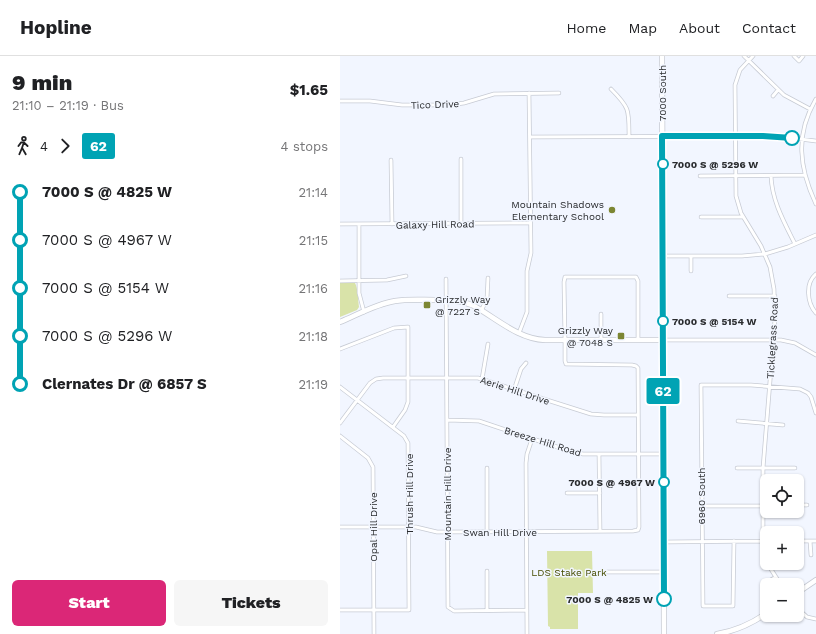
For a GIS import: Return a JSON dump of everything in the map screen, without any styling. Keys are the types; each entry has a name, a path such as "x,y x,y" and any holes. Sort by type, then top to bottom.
{"street":[{"name":"7000 South","path":"662,56 664,634"},
{"path":"744,56 778,90 792,101 810,109"},
{"name":"Ticklegrass Road","path":"753,56 740,70 736,81 735,136 737,200 743,217 765,254 771,273 775,296 776,310 763,474"},
{"path":"794,56 799,61 803,56"},
{"path":"611,89 627,108 629,136"},
{"path":"773,96 778,90"},
{"path":"519,333 527,312 527,271 531,253 529,93"},
{"name":"Tico Drive","path":"340,100 370,101 402,105 450,105 464,103 494,94 559,93"},
{"path":"816,98 810,109 802,139 804,175 816,204"},
{"path":"530,137 770,136 816,141"},
{"path":"461,159 461,224"},
{"path":"391,160 392,224"},
{"path":"700,176 804,175"},
{"path":"771,176 773,195 776,205 795,244"},
{"path":"701,218 743,217"},
{"name":"Galaxy Hill Road","path":"340,224 530,223"},
{"path":"359,224 360,298 364,312"},
{"path":"663,256 742,256 765,254 816,235"},
{"path":"691,256 691,271"},
{"path":"816,274 808,285 811,307 816,313"},
{"path":"340,280 387,280 406,276"},
{"path":"638,340 638,282 636,277 565,277 564,340 565,361 568,365 637,366 638,454"},
{"path":"481,311 487,299 488,278"},
{"name":"Mountain Hill Drive","path":"446,279 447,532 449,608 454,611 527,610"},
{"path":"729,296 775,296"},
{"path":"340,322 394,301 461,301 519,333 534,339 773,339 786,340 795,343 816,355"},
{"path":"601,314 601,340"},
{"path":"340,349 394,328 408,327 408,404 393,427"},
{"path":"482,379 488,344"},
{"path":"514,390 521,369 526,363"},
{"name":"Aerie Hill Drive","path":"340,423 370,383 383,378 471,377 482,379 591,414 638,415"},
{"name":"6960 South","path":"734,541 733,606 703,606 701,385 770,386"},
{"path":"770,386 804,390 811,397 816,413"},
{"name":"Thrush Hill Drive","path":"340,387 404,436 408,443 409,610 374,610"},
{"name":"Breeze Hill Road","path":"447,420 479,421 572,451 599,454 664,454"},
{"path":"738,421 783,425"},
{"name":"Opal Hill Drive","path":"340,436 368,458 372,463 374,634"},
{"path":"527,634 527,459 532,439"},
{"path":"599,454 600,532"},
{"name":"Swan Hill Drive","path":"340,527 409,526 421,527 435,532 600,532 638,530 638,454"},
{"path":"487,468 487,532"},
{"path":"737,468 795,468"},
{"path":"567,493 600,492"},
{"path":"701,506 760,506"},
{"path":"664,542 760,541"},
{"path":"804,541 816,541"},
{"path":"810,541 811,555"},
{"name":"Ticklegrass Road","path":"772,570 776,577"},
{"path":"487,571 488,610"},
{"path":"607,572 664,572"},
{"path":"804,588 816,580"},
{"path":"340,610 374,610"},
{"path":"804,614 816,619"},
{"path":"717,634 734,632 760,618"}],"green space":[{"path":"340,282 355,283 359,307 357,310 340,317"},
{"name":"LDS Stake Park","path":"547,551 592,551 593,593 578,593 578,629 550,629 548,626"}],"bus line":[{"name":"62","path":"664,599 662,136 777,136 792,138"}],"place":[{"name":"7000 S @ 5296 W","path":"663,164"},
{"name":"Mountain Shadows Elementary School","path":"612,210"},
{"name":"Grizzly Way @ 7227 S","path":"427,305"},
{"name":"7000 S @ 5154 W","path":"663,321"},
{"name":"Grizzly Way @ 7048 S","path":"621,336"},
{"name":"7000 S @ 4967 W","path":"664,482"},
{"name":"7000 S @ 4825 W","path":"664,599"}]}
